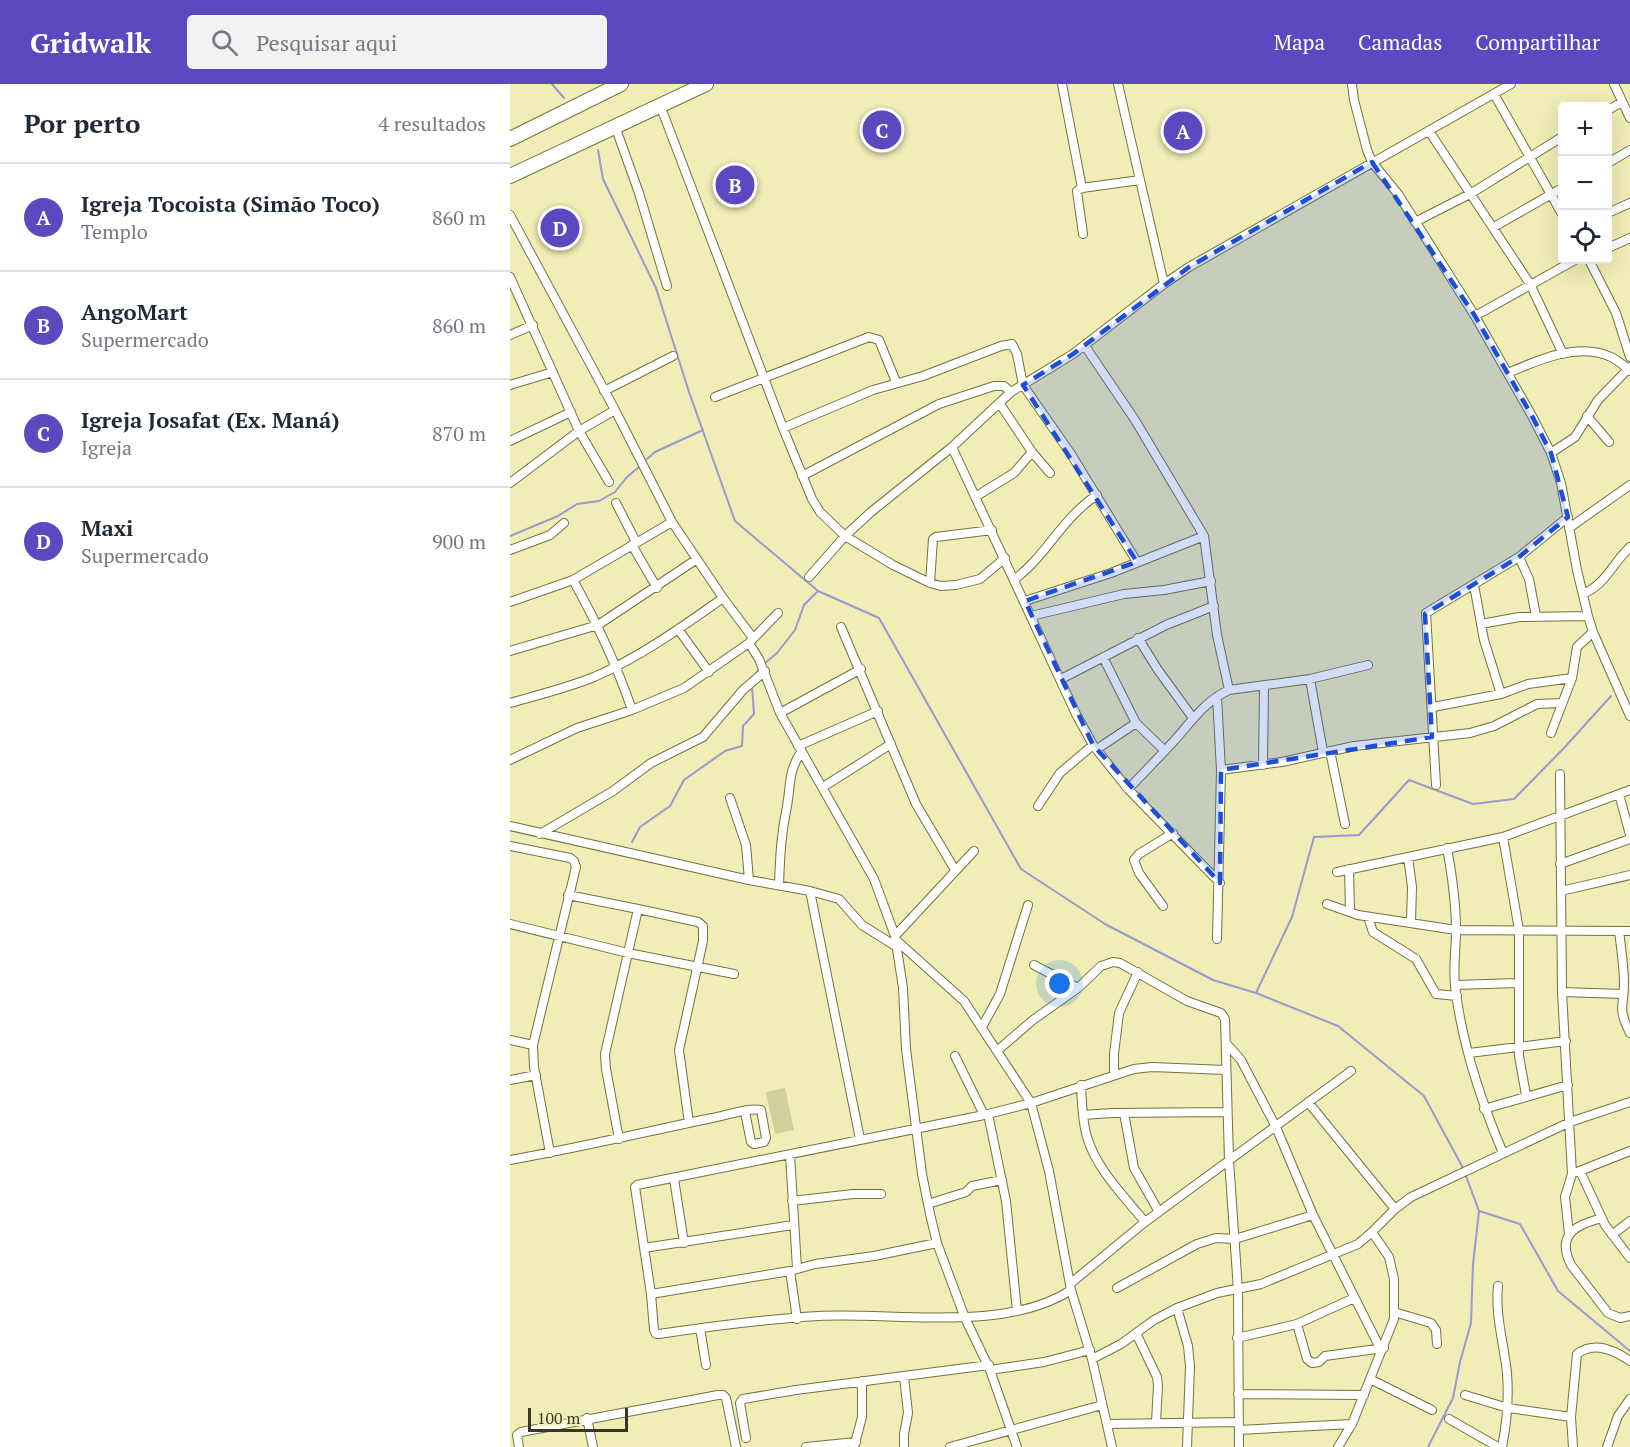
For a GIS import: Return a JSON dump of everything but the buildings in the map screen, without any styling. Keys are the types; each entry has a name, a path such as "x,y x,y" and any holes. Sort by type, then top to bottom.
{"highway":[{"path":"510,139 578,105 602,88 621,84"},
{"path":"663,104 673,84"},
{"path":"510,176 706,84"}],"street":[{"path":"1062,84 1082,188"},
{"path":"1118,84 1164,284"},
{"path":"1352,84 1354,100 1372,162 1391,185 1475,316 1551,453 1561,483 1588,616 1630,716"},
{"path":"809,577 845,536 881,503 952,447 1011,392 1085,346 1164,284 1372,162 1511,84"},
{"path":"1614,84 1630,118"},
{"path":"1494,94 1561,210"},
{"path":"1612,108 1622,102"},
{"path":"663,104 783,428 802,476 820,512 845,536 904,571 941,586 980,579 1005,558"},
{"path":"609,128 639,193 667,286"},
{"path":"1429,131 1530,284 1563,354"},
{"path":"1415,222 1470,194 1558,140"},
{"path":"1612,161 1630,150"},
{"path":"1083,234 1076,194 1082,188 1140,180"},
{"path":"1494,227 1558,191"},
{"path":"1612,211 1630,203"},
{"path":"510,215 615,410 672,522 751,641 780,713 874,879 896,941 903,988 904,1029 916,1130 937,1243 965,1318 990,1368 1017,1447"},
{"path":"1612,246 1630,238"},
{"path":"1475,316 1568,264"},
{"path":"1591,264 1616,313 1630,357"},
{"path":"510,277 513,290 533,325 579,431 609,482"},
{"path":"510,335 533,325"},
{"path":"715,397 869,337 879,340 896,382"},
{"path":"783,428 896,382 923,376 1012,344 1017,354 1023,385 1097,495 1137,562"},
{"path":"1085,346 1134,420 1204,536 1217,635 1229,690"},
{"path":"1508,373 1563,354 1582,352 1604,354 1629,369 1598,400 1575,437 1551,453"},
{"path":"604,391 673,356"},
{"path":"510,385 553,372"},
{"path":"802,476 871,438 945,402 994,386 1004,386 1011,392"},
{"path":"1000,404 1032,452 1050,473"},
{"path":"510,483 579,431 615,410"},
{"path":"510,441 571,412"},
{"path":"1587,416 1609,442"},
{"path":"952,447 1076,714 1095,747 1128,789 1220,882"},
{"path":"975,497 1014,473 1032,452"},
{"path":"1569,528 1630,485"},
{"path":"1015,579 1027,570 1057,532 1097,495"},
{"path":"616,503 657,588"},
{"path":"1436,785 1426,613 1519,557 1568,517"},
{"path":"510,602 573,580 672,522"},
{"path":"510,550 550,535 564,524"},
{"path":"930,583 933,539 992,530"},
{"path":"1025,601 1111,573 1204,536"},
{"path":"1583,594 1602,582 1630,546"},
{"path":"1519,557 1531,586 1536,616"},
{"path":"510,651 598,625 657,588 697,559"},
{"path":"573,580 617,666 632,710"},
{"path":"1031,616 1124,594 1164,590 1211,581"},
{"path":"1474,585 1486,648 1501,694"},
{"path":"510,703 581,682 617,666 723,598"},
{"path":"1061,679 1138,638 1187,615 1214,606"},
{"path":"510,760 577,728 632,710 684,688 751,641 778,613"},
{"path":"1481,624 1536,616 1588,616"},
{"path":"841,627 923,817 955,870"},
{"path":"678,629 709,672"},
{"path":"1551,733 1572,678 1577,647 1593,632"},
{"path":"1138,638 1193,718"},
{"path":"1103,657 1136,723 1165,751"},
{"path":"1128,789 1193,718 1217,697 1229,690 1310,679 1368,665"},
{"path":"780,713 861,669"},
{"path":"540,834 613,791 651,763 697,742 743,690 765,671"},
{"path":"1433,707 1501,694 1528,684 1572,678"},
{"path":"1310,679 1345,824"},
{"path":"1263,765 1264,686"},
{"path":"1217,697 1221,770 1218,939"},
{"path":"1221,770 1263,765 1354,746 1482,730 1533,706 1561,703"},
{"path":"779,885 781,837 789,781 800,749 878,711"},
{"path":"1038,806 1060,773 1095,747 1136,723"},
{"path":"823,787 891,744"},
{"path":"1560,774 1562,992 1570,1122 1576,1172 1612,1235 1630,1258"},
{"path":"1336,872 1503,837 1630,790"},
{"path":"1560,864 1630,837 1619,794"},
{"path":"730,798 747,845 749,880"},
{"path":"510,826 839,899 862,925 896,941 962,999 998,1050 1031,1103 1049,1171 1070,1287 1090,1350 1112,1447"},
{"path":"1163,906 1139,873 1134,860 1135,856 1173,833"},
{"path":"1503,837 1519,930 1519,1047 1526,1095"},
{"path":"510,846 570,858 576,867 533,1045 550,1153"},
{"path":"1447,848 1456,930 1455,985 1457,996 1468,1053 1484,1109 1503,1153"},
{"path":"896,941 955,870 974,851"},
{"path":"1408,857 1412,887 1411,922"},
{"path":"1349,869 1350,912"},
{"path":"1561,891 1630,875"},
{"path":"810,891 860,1139"},
{"path":"568,895 698,922 703,926 704,933 680,1050 689,1123"},
{"path":"1327,904 1368,917 1456,930 1630,931"},
{"path":"982,1027 1003,988 1028,905"},
{"path":"619,1139 605,1061 606,1045 638,909"},
{"path":"1368,917 1372,933 1416,959 1436,994 1457,996"},
{"path":"510,924 628,953 734,974"},
{"path":"1619,931 1624,976 1621,1006 1630,1033"},
{"path":"998,1050 1107,963 1120,963 1187,1000 1221,1013 1225,1019 1228,1160 1238,1290 1239,1447"},
{"path":"1034,965 1078,988"},
{"path":"1114,1074 1119,1013 1138,972"},
{"path":"1455,985 1518,982"},
{"path":"1562,992 1623,994"},
{"path":"1621,1006 1630,1002"},
{"path":"510,1040 533,1045"},
{"path":"1468,1053 1566,1041"},
{"path":"1226,1042 1241,1060 1276,1127 1313,1215 1354,1298 1382,1348"},
{"path":"955,1056 986,1114 1002,1180 1017,1311"},
{"path":"1226,1070 1152,1067 1114,1074 1031,1103 986,1114 635,1187 656,1334 819,1316 965,1318 1017,1311 1047,1303 1070,1287 1145,1222 1352,1071"},
{"path":"510,1080 536,1075"},
{"path":"1082,1085 1087,1139 1098,1163 1145,1222"},
{"path":"1484,1109 1526,1095 1568,1085"},
{"path":"1308,1102 1395,1209"},
{"path":"1092,1359 1121,1344 1154,1320 1177,1308 1217,1293 1261,1284 1358,1244 1395,1209 1412,1197 1570,1122 1630,1102"},
{"path":"510,1161 757,1109 761,1110 766,1138 764,1142 754,1144 751,1142 744,1112"},
{"path":"1083,1115 1227,1112"},
{"path":"1124,1113 1134,1168 1159,1212"},
{"path":"1630,1150 1576,1172 1565,1197 1569,1234 1566,1251 1571,1265 1608,1313 1620,1318 1630,1316"},
{"path":"790,1155 797,1319"},
{"path":"674,1179 684,1243"},
{"path":"928,1203 966,1192 972,1186 1002,1180"},
{"path":"792,1201 846,1194 881,1194"},
{"path":"1117,1288 1197,1244 1216,1238 1235,1239 1313,1215"},
{"path":"1569,1234 1581,1225 1602,1218"},
{"path":"1612,1235 1630,1221"},
{"path":"644,1248 794,1226"},
{"path":"1338,1447 1353,1424 1394,1319 1394,1279 1389,1257 1372,1232"},
{"path":"651,1294 937,1243"},
{"path":"1449,1419 1481,1443 1500,1447 1508,1408 1506,1372 1496,1306 1498,1286"},
{"path":"1237,1338 1297,1324 1354,1298"},
{"path":"1177,1308 1191,1366 1186,1447"},
{"path":"1394,1312 1431,1323 1436,1330 1437,1344"},
{"path":"1297,1324 1307,1359 1312,1363 1319,1362 1325,1356 1382,1348"},
{"path":"700,1328 706,1365"},
{"path":"1136,1333 1156,1377 1158,1386 1156,1422"},
{"path":"1573,1447 1571,1417 1577,1354 1584,1349 1613,1350 1630,1361"},
{"path":"746,1438 740,1403 743,1399 862,1381 1044,1362 1090,1350"},
{"path":"903,1377 908,1413 904,1447"},
{"path":"1370,1379 1432,1410"},
{"path":"806,1447 855,1444 863,1407 862,1381"},
{"path":"1238,1394 1364,1395"},
{"path":"519,1447 517,1435 521,1432 587,1418 723,1395 726,1398 736,1447"},
{"path":"1465,1395 1508,1408 1571,1417"},
{"path":"1607,1447 1617,1416 1630,1399"},
{"path":"950,1447 1102,1405"},
{"path":"587,1418 593,1447"},
{"path":"1108,1424 1156,1422 1239,1426 1353,1424"}],"highlighted area":[{"path":"1372,162 1475,316 1532,416 1551,453 1568,517 1519,557 1425,614 1432,737 1221,770 1220,883 1093,745 1025,601 1137,562 1023,385 1073,354 1189,267"}],"shaded area":[{"path":"785,1088 794,1130 775,1134 766,1092"}],"waterway":[{"path":"552,84 564,98"},
{"path":"598,150 603,179 656,288 689,392 735,521 818,591 879,618 1021,869 1105,924 1213,980 1256,993"},
{"path":"647,459 655,452 703,430"},
{"path":"510,536 558,516 577,504 599,501 615,492 640,466"},
{"path":"764,664 777,653 795,630 804,605 818,591"},
{"path":"753,678 760,668"},
{"path":"632,842 640,827 670,806 684,780 725,751 742,746 743,726 754,714 752,686"},
{"path":"1611,696 1514,799 1473,804 1409,780 1359,835 1314,837 1292,917 1256,993 1338,1026 1424,1096 1463,1168 1479,1211 1520,1224 1558,1291 1630,1351"},
{"path":"1428,1447 1453,1398 1471,1323 1473,1264 1479,1211"}],"place":[{"name":"Igreja Josafat (Ex. Maná)","path":"882,130"},
{"name":"Igreja Tocoista (Simão Toco)","path":"1183,131"},
{"name":"AngoMart","path":"735,185"},
{"name":"Maxi","path":"560,228"}]}
